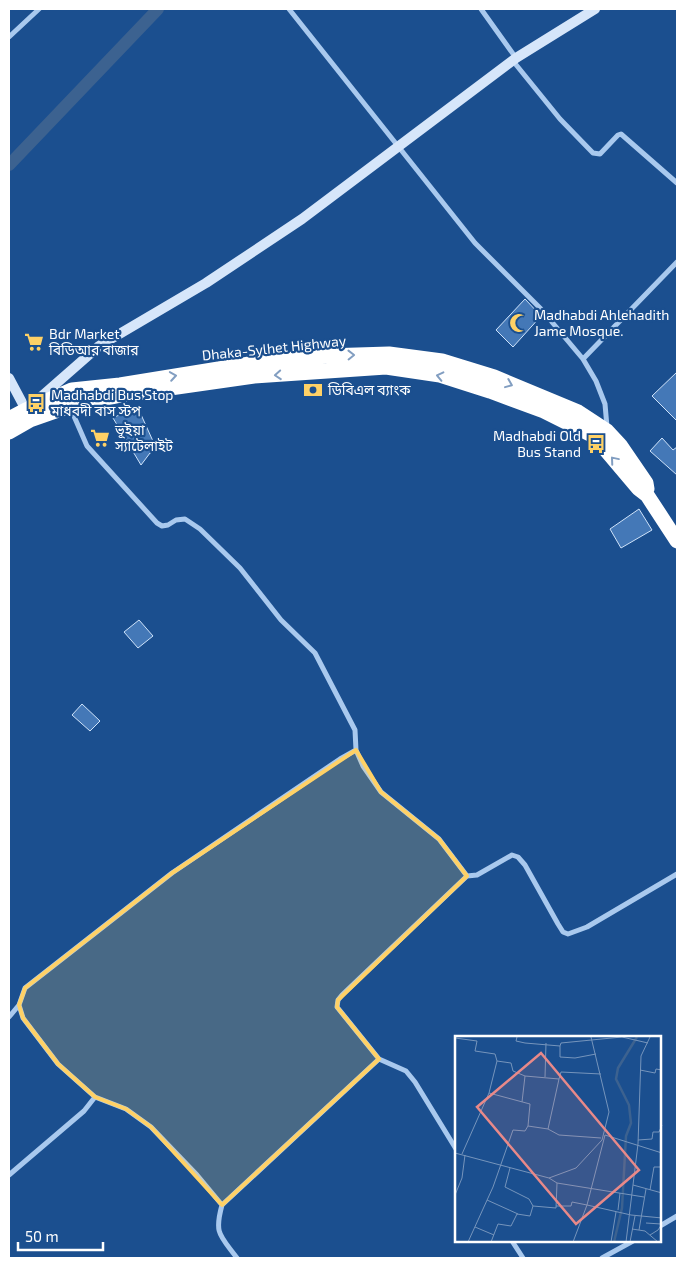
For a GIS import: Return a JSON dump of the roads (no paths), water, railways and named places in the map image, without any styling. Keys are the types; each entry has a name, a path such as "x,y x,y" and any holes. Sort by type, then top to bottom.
{"highway":[{"name":"Dhaka-Sylhet Highway","path":"9,419 72,390 120,385 262,362 325,356 389,354 442,361 494,377 578,412 607,431 620,445 646,483 647,495"},
{"name":"Dhaka-Sylhet Highway","path":"9,432 30,420 70,406 121,395 254,376 386,367 440,375 490,390 544,411 594,436 638,488 647,495 677,541"}],"street":[{"path":"9,37 39,9"},
{"path":"289,9 475,244 541,309 583,359 596,381 606,404 607,431"},
{"path":"481,9 514,59 560,119 593,153 600,154 621,134 677,183"},
{"path":"9,378 26,410 98,346 206,282 302,219 514,59 595,9"},
{"path":"583,359 677,262"},
{"path":"70,406 87,446 157,524 162,526 168,525 176,520 185,519 200,529 240,568 281,620 315,653 355,730 356,750 363,766 381,792 439,839 467,876"},
{"path":"9,1016 20,1006 25,988 172,873 356,750"},
{"path":"455,1147 415,1082 406,1071 379,1059 337,1007 338,1000 467,876 477,875 512,855 518,857 525,866 563,932 568,934 587,927 677,874"},
{"path":"20,1006 24,1018 58,1064 95,1097 126,1109 151,1127 197,1175 222,1205"},
{"path":"237,1258 219,1234 217,1222 222,1205 379,1059"},
{"path":"9,1175 59,1134 84,1111 95,1097"},
{"path":"661,1225 677,1216"},
{"path":"513,1242 523,1258"},
{"path":"602,1258 631,1242"}],"waterway":[{"path":"9,165 158,9"}],"place":[{"name":"Madhabdi Ahlehadith Jame Mosque.","path":"519,323"},
{"name":"Bdr Market বিডিআর বাজার","path":"34,342"},
{"name":"ডিবিএল ব্যাংক","path":"313,390"},
{"name":"Madhabdi Bus Stop মাধবদী বাস স্টপ","path":"36,403"},
{"name":"ভূইয়া স্যাটেলাইট","path":"100,438"},
{"name":"Madhabdi Old Bus Stand","path":"596,444"}]}
